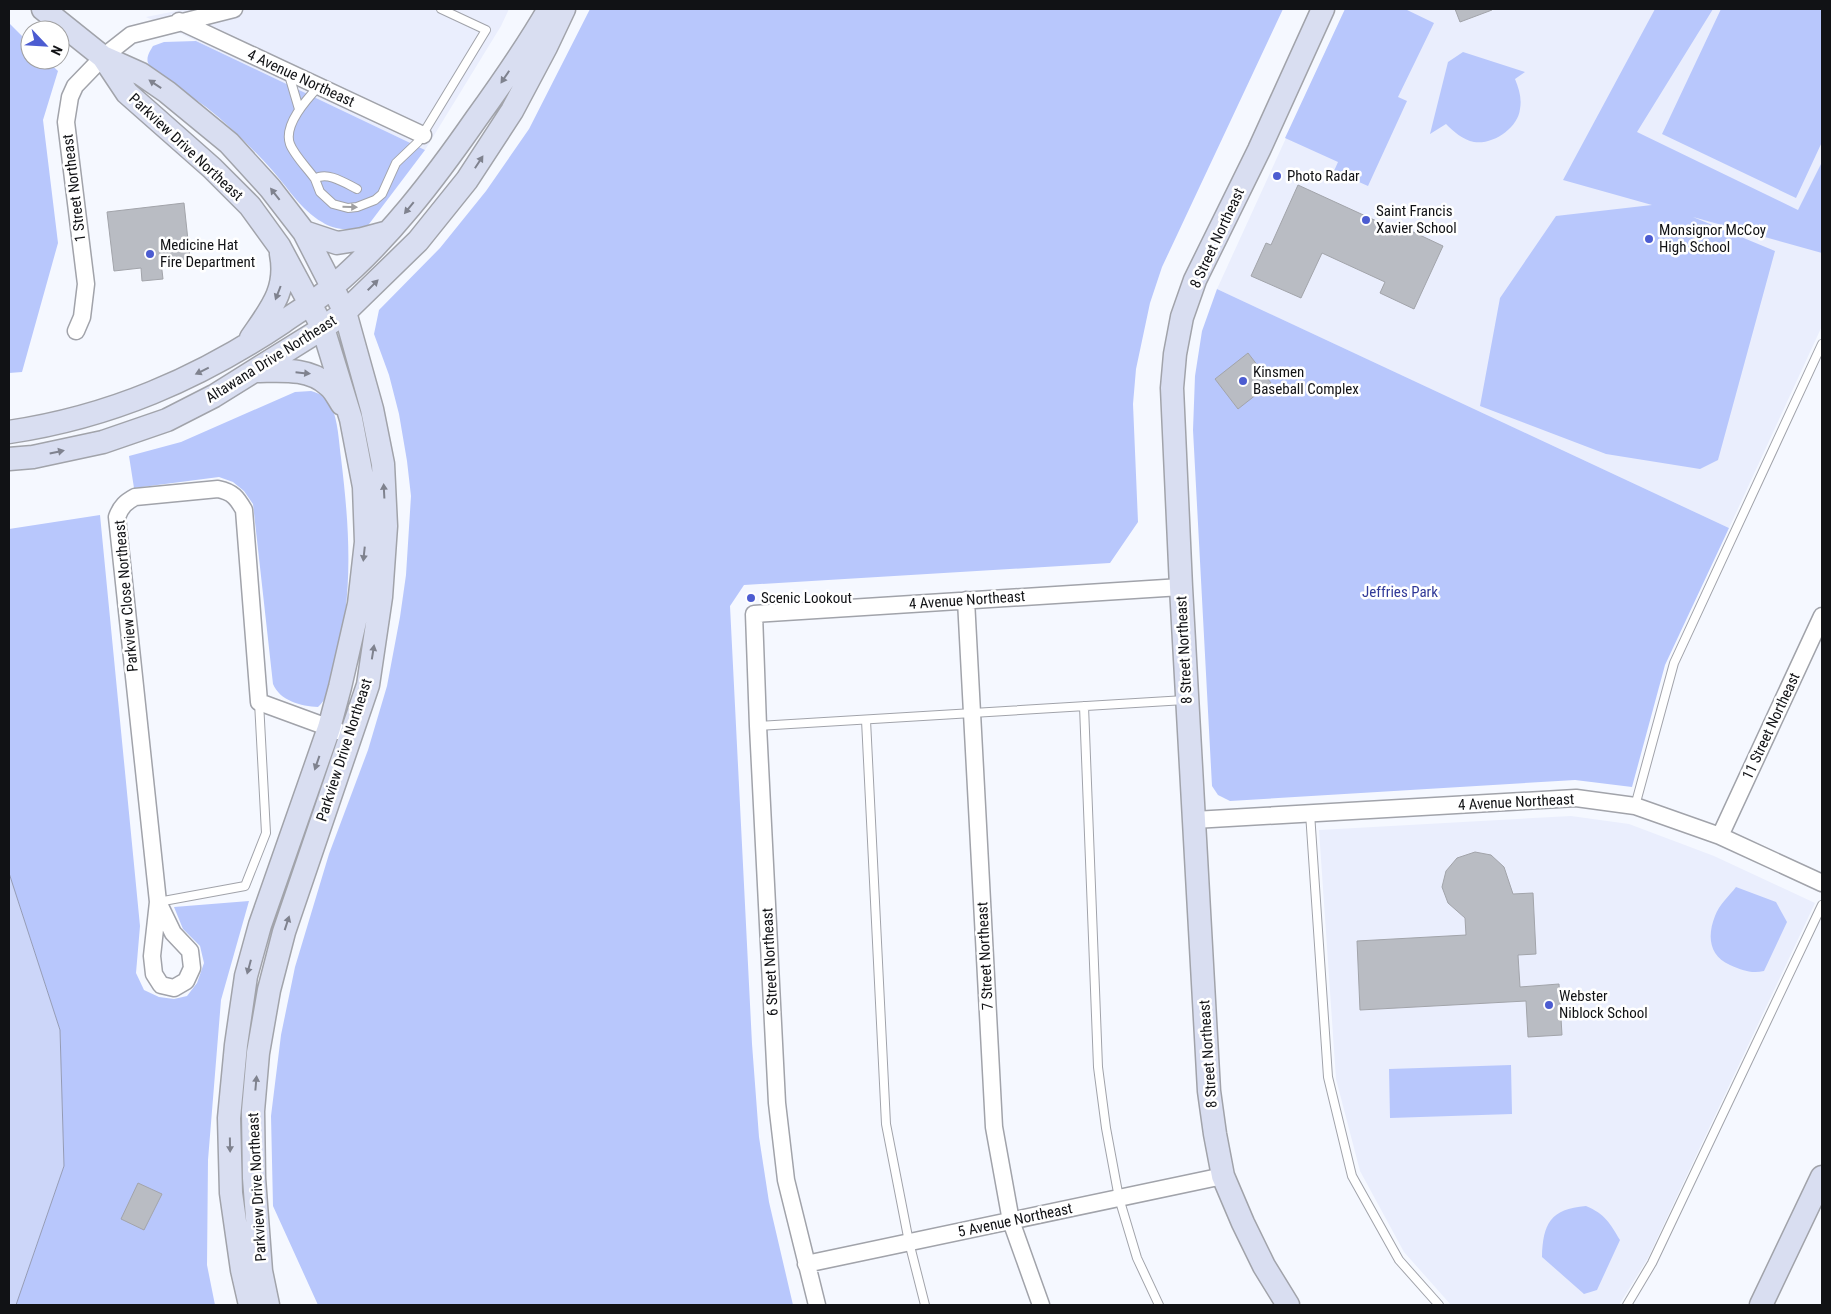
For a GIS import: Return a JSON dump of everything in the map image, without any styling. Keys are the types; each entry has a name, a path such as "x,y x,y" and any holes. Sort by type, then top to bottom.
{"main road":[{"name":"Parkview Drive Northeast","path":"43,9 103,56 141,74 229,143 270,188 304,232 345,312 372,409 383,464 386,526 381,596 368,685 284,932 269,990 258,1053 253,1111 254,1178 261,1271 268,1305"},
{"name":"Altawana Drive Northeast","path":"9,432 94,414 154,392 203,371 245,348 332,287 389,232 447,161 533,37 549,9"},
{"name":"Altawana Drive Northeast","path":"9,459 33,457 103,442 167,420 214,396 323,328 345,312 418,241 468,180 512,111 564,9"},
{"name":"8 Street Northeast","path":"1288,1305 1260,1258 1223,1176 1209,1091 1172,388 1175,354 1182,317 1195,280 1323,9"},
{"name":"Parkview Drive Northeast","path":"103,56 127,93 212,168 250,206 279,246 323,328 352,419 364,487 366,542 359,604 340,688 329,728 260,924 246,976 236,1045 229,1118 230,1193 242,1270 250,1305"},
{"path":"304,232 337,243 389,232"},
{"path":"245,348 273,306 281,286 283,267 279,246"},
{"path":"254,371 286,371 313,374 330,386 352,419"},
{"path":"1761,1305 1822,1177"}],"street":[{"path":"103,56 131,35 179,21 234,9"},
{"name":"4 Avenue Northeast","path":"179,21 423,135"},
{"name":"1 Street Northeast","path":"76,331 82,317 86,284 66,122 70,97 75,86 103,56"},
{"name":"Parkview Close Northeast","path":"158,902 117,517 120,508 126,502 135,497 218,489 226,490 238,498 244,510 259,702"},
{"name":"4 Avenue Northeast","path":"754,614 1181,586"},
{"name":"7 Street Northeast","path":"966,600 994,1127 1010,1221 1034,1291 1041,1305"},
{"name":"6 Street Northeast","path":"754,614 777,1103 786,1180 817,1305"},
{"name":"11 Street Northeast","path":"1720,836 1822,616"},
{"path":"259,702 352,736"},
{"name":"4 Avenue Northeast","path":"1194,820 1576,798 1635,806 1720,836 1822,883"},
{"name":"5 Avenue Northeast","path":"806,1264 1223,1176"}],"lane":[{"path":"319,86 299,109 288,136 290,145 315,179 320,192 333,204 348,208 366,205 382,194 396,163 423,135 486,30 442,9"},
{"path":"288,72 299,109"},
{"path":"315,179 320,176 328,176 357,188"},
{"path":"1635,806 1674,664 1822,344"},
{"path":"758,726 1187,700"},
{"path":"158,902 245,886 266,833 259,702"},
{"path":"1084,706 1098,1067 1106,1128 1119,1198 1137,1258 1159,1305"},
{"path":"866,720 886,1124 909,1242 925,1305"},
{"path":"1310,813 1328,1077 1352,1176 1399,1260 1439,1305"},
{"path":"1627,1305 1652,1263 1822,905"}],"shaded area":[{"path":"186,9 509,9 501,26 425,150 146,17"},
{"name":"Monsignor McCoy High School","path":"1345,9 1822,9 1822,326 1729,528 1217,289"},
{"name":"Webster Niblock School","path":"1571,816 1629,824 1714,856 1815,903 1648,1258 1619,1305 1451,1305 1404,1252 1360,1171 1336,1079 1319,830"},
{"path":"9,873 60,1030 64,1166 16,1305 9,1305"}],"green space":[{"path":"590,9 1283,9 1162,267 1150,303 1136,369 1133,404 1138,522 1110,563 744,585 730,606 752,1044 759,1137 769,1202 793,1305 318,1305 273,1206 271,1116 281,1035 295,967 329,854 368,750 387,686 406,575 411,496 399,414 389,375 374,334 379,310 440,248 486,191 529,129"},
{"path":"1345,9 1405,9 1434,23 1398,97 1407,101 1368,186 1334,171 1338,162 1285,138"},
{"path":"1655,9 1713,9 1637,132 1798,210 1822,162 1822,253 1693,217 1775,251 1718,460 1700,469 1606,454 1480,406 1500,298 1556,216 1652,205 1563,180"},
{"path":"1721,9 1822,9 1822,142 1796,198 1662,134"},
{"path":"9,23 20,34 20,70 58,71 43,120 58,243 22,372 9,373"},
{"path":"196,41 425,150 366,228 344,229 327,225 314,217 301,205 278,177 224,122 201,103 157,73 148,63 148,56 153,46 164,42"},
{"path":"1463,52 1525,72 1515,79 1521,105 1515,123 1503,134 1489,141 1470,141 1458,135 1446,124 1430,134 1448,62"},
{"name":"Jeffries Park","path":"1217,289 1729,528 1665,665 1632,787 1575,780 1230,801 1218,795 1212,786 1193,430 1195,376 1202,331"},
{"path":"311,391 320,394 327,400 335,418 347,512 348,538 345,616 329,690 325,699 318,707 298,704 286,698 276,690 273,684 253,504 244,491 233,482 219,477 134,488 129,456 181,442 295,392"},
{"path":"100,515 140,926 136,973 144,990 159,997 174,999 187,996 197,983 204,963 200,946 183,929 174,907 249,901 221,1000 208,1160 207,1265 215,1305 16,1305 64,1166 60,1030 9,873 9,529"},
{"path":"1736,887 1776,902 1787,922 1764,971 1751,972 1730,965 1718,956 1712,945 1712,923 1722,904"},
{"path":"1511,1065 1512,1114 1390,1118 1389,1069"},
{"path":"1586,1206 1598,1212 1606,1220 1620,1240 1597,1290 1584,1294 1542,1257 1544,1236 1551,1220 1564,1211"}],"building":[{"path":"1455,9 1492,9 1492,10 1460,22"},
{"path":"1298,185 1407,235 1409,230 1443,246 1414,309 1380,293 1385,282 1322,253 1301,298 1251,276 1266,243 1271,245"},
{"path":"184,203 190,259 161,262 163,279 142,281 141,268 114,271 107,212"},
{"name":"Kinsmen Baseball Complex","path":"1248,353 1271,383 1238,409 1215,379"},
{"path":"1475,852 1491,855 1504,867 1513,894 1533,893 1536,954 1518,955 1520,987 1559,984 1562,1035 1528,1037 1526,1001 1360,1010 1357,941 1466,935 1465,918 1448,903 1442,887 1446,871 1457,858"},
{"path":"138,1183 162,1194 144,1230 121,1219"}],"place":[{"name":"Photo Radar","path":"1277,176"},
{"name":"Saint Francis Xavier School","path":"1366,220"},
{"name":"Monsignor McCoy High School","path":"1649,239"},
{"name":"Medicine Hat Fire Department","path":"150,254"},
{"name":"Kinsmen Baseball Complex","path":"1243,381"},
{"name":"Scenic Lookout","path":"751,598"},
{"name":"Webster Niblock School","path":"1549,1005"}]}
